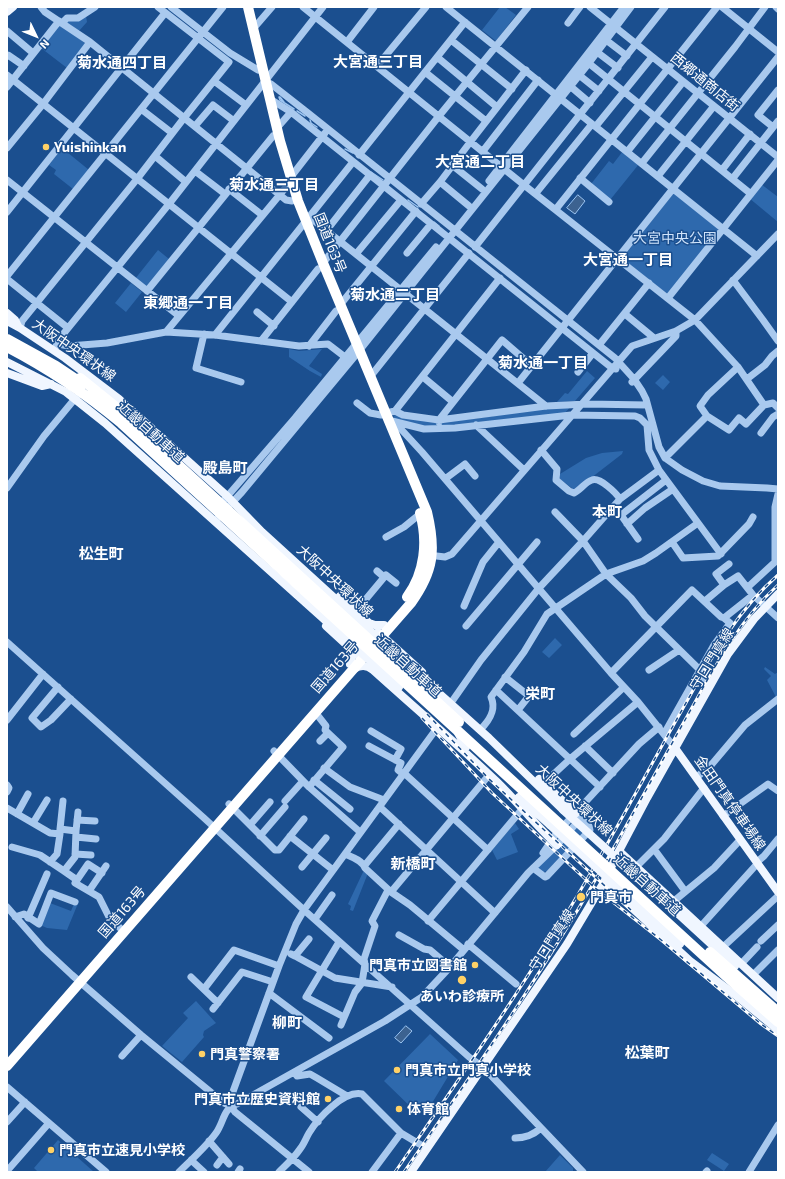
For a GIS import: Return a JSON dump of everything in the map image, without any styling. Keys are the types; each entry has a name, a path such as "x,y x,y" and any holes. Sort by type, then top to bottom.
{"highway":[{"name":"国道163号","path":"242,7 258,70 270,99 275,132"},
{"name":"国道163号","path":"248,7 275,132 289,182 320,266 354,351 388,416 420,514 424,534 428,556 413,589 371,644"},
{"name":"国道163号","path":"289,182 292,201 304,223"},
{"path":"7,324 81,378 124,414 148,437"},
{"name":"近畿自動車道","path":"7,339 32,352 79,381 148,437 731,972 778,1012"},
{"name":"近畿自動車道","path":"7,347 75,386 143,443 721,972 778,1022"},
{"name":"国道163号","path":"7,1066 120,928 231,805 371,644 411,603 421,589 426,577 432,532 427,512 388,416 370,377 354,351"},
{"path":"7,354 52,375 98,404"},
{"name":"国道163号","path":"276,753 315,712 350,668"},
{"name":"国道163号","path":"7,1058 78,980 212,826"}],"main road":[{"path":"7,12 13,7"},
{"path":"7,313 15,320 19,327"},
{"name":"大阪中央環状線","path":"7,324 19,327 56,347 143,419 230,499 262,532 489,738 564,810 674,906 749,979 778,1002"},
{"path":"7,362 66,392 106,423 468,749 738,997"},
{"path":"7,373 42,386 50,384"},
{"path":"143,419 149,433 176,460 178,470 220,509"},
{"path":"253,522 278,541 369,623 375,625 371,644"},
{"path":"262,532 276,557 287,570 371,644 448,718 468,749 490,776 520,798"},
{"path":"263,564 266,562 270,564 453,711 472,724"},
{"path":"263,564 267,572 349,648 352,657 350,668 362,666 370,668 490,776 555,842"},
{"name":"守口門真線","path":"411,1172 567,944 604,882 619,851 675,748 736,642 765,606 778,594"},
{"path":"395,620 389,636 394,646 453,700 472,724"},
{"path":"349,648 371,644 394,646"},
{"path":"489,738 510,752 578,815"},
{"name":"金田門真停車場線","path":"675,748 697,777 740,840 776,886"},
{"path":"619,851 674,906 701,926 778,998"},
{"path":"604,882 690,961 738,997 778,1030"}],"street":[{"path":"41,7 45,12 90,42 286,200 292,201"},
{"path":"7,88 10,78 24,66 33,53 60,22 67,18 78,18 95,7"},
{"path":"158,7 165,13 258,70"},
{"path":"19,327 229,62 171,7"},
{"path":"68,328 7,277 223,7"},
{"path":"253,29 272,7"},
{"path":"303,7 471,140 524,185 695,320 738,367 764,406"},
{"path":"323,7 169,204 60,338 56,347 107,343 166,332 215,335 299,346 328,344 354,351"},
{"path":"347,42 374,7"},
{"path":"377,66 426,7"},
{"path":"446,7 580,115 674,188 757,256"},
{"path":"261,340 274,326 439,116 528,7"},
{"path":"568,22 580,7"},
{"name":"西郷通商店街","path":"590,7 778,157"},
{"path":"558,96 570,86 579,75 586,61 597,52 606,40 624,7"},
{"path":"212,518 230,499 242,492 354,351 453,230 614,26 631,7"},
{"path":"475,247 665,7"},
{"path":"556,209 717,7"},
{"path":"722,7 778,52"},
{"path":"642,163 765,7"},
{"path":"7,212 165,13"},
{"path":"359,155 465,22"},
{"path":"7,31 33,53"},
{"path":"451,40 512,89"},
{"path":"606,40 627,56"},
{"path":"7,148 43,104 90,42"},
{"path":"597,52 618,68"},
{"path":"7,56 8,55 24,66"},
{"path":"437,57 497,107"},
{"path":"536,193 624,92 652,57"},
{"path":"518,383 778,57"},
{"path":"586,61 751,194"},
{"path":"421,204 440,182 526,70"},
{"path":"425,72 486,121"},
{"path":"579,75 599,91"},
{"path":"10,78 292,302"},
{"path":"483,150 538,80"},
{"path":"214,81 246,106"},
{"path":"627,152 683,82"},
{"path":"264,84 271,84 599,345 618,362 642,391 665,458 682,470 720,486 778,489"},
{"path":"570,86 590,103"},
{"path":"773,127 758,115 778,90"},
{"path":"270,99 291,112 322,136 612,368 618,369 633,381"},
{"path":"195,126 213,105 234,121"},
{"path":"658,176 714,106"},
{"path":"141,109 172,134"},
{"path":"147,291 291,112"},
{"path":"733,178 778,121"},
{"path":"166,332 289,182 322,136 328,130"},
{"path":"722,170 750,134"},
{"path":"155,156 186,182"},
{"path":"668,298 778,160"},
{"path":"215,335 353,162"},
{"path":"452,165 482,189"},
{"path":"453,230 482,189 503,167"},
{"path":"195,171 262,215"},
{"path":"326,231 370,175"},
{"path":"580,178 609,202"},
{"path":"7,180 179,316"},
{"path":"440,182 469,206"},
{"path":"356,254 401,200"},
{"path":"309,346 371,266 416,212"},
{"path":"304,223 312,219 546,406"},
{"path":"407,253 431,224"},
{"path":"428,556 445,557 452,554 632,346 676,331 695,320 778,234"},
{"path":"370,377 469,253"},
{"path":"388,416 423,376 500,278"},
{"path":"733,280 778,341"},
{"path":"599,345 649,283"},
{"path":"257,312 274,326"},
{"path":"625,314 654,338"},
{"path":"633,381 676,336 676,331"},
{"path":"204,334 196,368 241,382"},
{"path":"437,428 440,420 453,402 502,340 532,366"},
{"path":"747,379 766,365 772,356 778,351"},
{"path":"578,372 594,353"},
{"path":"738,367 708,395 700,406 707,416 729,430 739,418 746,424 764,406 773,403 778,408"},
{"path":"7,488 44,436 92,376"},
{"path":"423,376 453,402"},
{"path":"356,403 366,411 376,415 403,415 440,420 546,406 587,404 647,405"},
{"path":"505,412 507,422"},
{"path":"762,433 773,417 778,414"},
{"path":"388,416 424,429 455,428 572,415 635,416 640,418 647,425 649,450 658,470 721,554"},
{"path":"388,416 518,563 638,702 675,748"},
{"path":"665,458 707,416"},
{"path":"476,425 524,470"},
{"path":"541,450 556,469 556,480 569,491 574,493 592,480 597,480 613,490 620,499"},
{"path":"445,479 465,464 475,476"},
{"path":"453,700 481,660 539,588 584,541 620,499 658,470"},
{"path":"638,539 620,515 666,480"},
{"path":"627,524 645,508 673,489"},
{"path":"748,587 777,559 775,507 778,494"},
{"path":"555,512 584,541 606,574 630,598 645,616 700,670 710,687"},
{"path":"386,537 404,527 420,514"},
{"path":"672,542 683,558 718,556 749,524 752,517"},
{"path":"480,730 494,708 494,702 491,697 524,652 547,614 606,574 643,561 698,523"},
{"path":"464,606 482,562 499,542"},
{"path":"466,626 537,542"},
{"path":"724,585 716,574 729,564"},
{"path":"377,572 384,577 386,575 396,583"},
{"path":"705,601 724,585 738,576 753,595 778,618"},
{"path":"356,611 384,577"},
{"path":"612,673 692,590 721,617 730,623 714,645 664,734"},
{"path":"724,618 753,595"},
{"path":"7,642 10,649 58,687 339,942 483,1067 580,1171"},
{"path":"649,670 679,650"},
{"path":"7,720 43,674"},
{"path":"505,677 529,696 518,710"},
{"path":"58,687 32,718 41,727 51,720 71,699"},
{"path":"574,734 624,687"},
{"path":"496,690 600,787"},
{"path":"697,777 718,758 745,725 778,699"},
{"path":"544,784 570,759 638,702"},
{"path":"309,787 343,747 325,730 326,726 315,712"},
{"path":"179,1172 216,1134 226,1112 231,1106 238,1104 295,1073 411,1005 431,987 450,967 555,842 556,834 578,815 613,772 639,744 659,727"},
{"path":"231,1106 231,1097 296,924 304,910 360,832 437,728"},
{"path":"371,731 401,749 395,760"},
{"path":"320,741 328,733"},
{"path":"369,746 401,763 398,770 453,817 488,850"},
{"path":"585,746 613,772"},
{"path":"276,753 309,787 360,832"},
{"path":"324,768 350,787 384,800"},
{"path":"341,1025 355,992 362,983 365,964 364,959 375,926 372,921 389,891 490,776"},
{"path":"314,780 350,809"},
{"path":"260,836 303,781"},
{"path":"723,816 768,784 778,791"},
{"path":"7,785 10,788 7,792"},
{"path":"636,867 664,839 704,788"},
{"path":"17,814 28,794"},
{"path":"33,823 47,800"},
{"path":"50,862 57,854 63,802"},
{"path":"250,825 270,802"},
{"path":"231,805 275,850 278,850 304,819"},
{"path":"380,807 495,913"},
{"path":"7,808 50,833 60,832 76,834 96,839"},
{"path":"428,921 523,808"},
{"path":"64,871 75,857 78,812"},
{"path":"533,868 545,877 590,830 589,826 578,815"},
{"path":"77,820 96,821"},
{"path":"365,865 399,824"},
{"path":"290,836 333,870"},
{"path":"302,867 326,838"},
{"path":"701,926 778,839"},
{"path":"674,906 686,892 714,868 740,840"},
{"path":"12,847 40,855 77,880"},
{"path":"654,849 686,892"},
{"path":"75,854 91,855"},
{"path":"345,854 360,861 365,865 365,868 389,891 516,984"},
{"path":"102,873 88,864 75,883 99,897 109,917 120,928"},
{"path":"89,891 106,866"},
{"path":"28,918 47,874"},
{"path":"622,899 643,874"},
{"path":"15,917 24,914 39,924 51,893 74,902"},
{"path":"314,919 332,895"},
{"path":"723,947 778,896"},
{"path":"7,907 42,948 78,980 141,1035 224,1103 231,1106 236,1112 309,1172"},
{"path":"741,964 759,944 777,929"},
{"path":"399,935 424,949 430,950 450,967"},
{"path":"295,956 310,939"},
{"path":"339,942 306,997 344,1017"},
{"path":"204,989 234,950 279,966"},
{"path":"753,975 778,950"},
{"path":"286,951 335,978 392,988"},
{"path":"213,1010 242,972 273,982"},
{"path":"191,977 218,1003"},
{"path":"269,993 329,1038"},
{"path":"122,1056 141,1035"},
{"path":"295,1073 297,1076 310,1074 347,1096"},
{"path":"7,1087 106,1172"},
{"path":"279,1172 292,1159 301,1148 309,1133 335,1104 347,1096 359,1093 362,1094 402,1133 426,1148"},
{"path":"7,1122 24,1102"},
{"path":"301,1107 318,1122"},
{"path":"8,1166 49,1123"},
{"path":"749,1172 778,1126"},
{"path":"515,1138 533,1135 541,1128"},
{"path":"372,1172 402,1133"},
{"path":"209,1141 229,1164"},
{"path":"217,1165 223,1157"},
{"path":"191,1160 204,1172"}],"green space":[{"path":"500,7 505,7 516,15 496,41 482,30"},
{"path":"86,16 87,22 78,32 65,22"},
{"path":"61,24 86,44 67,68 41,48"},
{"path":"62,148 89,170 73,189 54,174 56,170 49,165"},
{"path":"623,151 639,164 610,200 591,184 609,161 613,164"},
{"path":"761,184 778,197 778,222 749,198"},
{"name":"大宮中央公園","path":"676,193 719,230 669,293 666,293 625,261 624,256 673,194"},
{"path":"158,250 169,259 147,288 135,279"},
{"path":"131,283 142,292 126,312 115,303"},
{"path":"289,349 299,351 322,349 309,366 322,374 321,377 289,357"},
{"path":"587,371 595,378 575,401 557,402 565,393 568,394"},
{"path":"663,375 670,382 663,390 655,383"},
{"path":"571,406 565,413 466,425 424,427 395,419 393,415 439,421 472,419 538,409"},
{"path":"623,451 622,454 578,488 573,489 560,479 560,474 586,458 602,453"},
{"path":"555,638 562,645 549,658 542,652"},
{"path":"765,667 775,674 778,672 778,696 776,697 767,680 771,676 764,669"},
{"path":"580,822 586,829 547,871 541,872 538,867"},
{"path":"515,823 519,829 511,834 518,852 497,860 492,850"},
{"path":"364,870 368,873 353,911 350,910 351,906 348,904"},
{"path":"76,899 79,901 67,930 47,928 40,925 50,903 71,911"},
{"path":"196,1001 216,1023 204,1031 204,1037 182,1062 162,1046 188,1018 183,1013"},
{"path":"430,1034 458,1060 426,1113 423,1110 419,1115 384,1081"},
{"path":"58,1140 94,1172 38,1172 34,1168"},
{"path":"712,1153 729,1164 724,1171 707,1160"},
{"path":"560,1155 573,1168 573,1172 545,1172"}],"shaded area":[{"path":"578,195 585,201 575,214 567,208"},
{"path":"406,1026 412,1031 401,1043 395,1038"}],"waterway":[{"path":"284,102 279,97 280,100 294,109"},
{"path":"297,111 305,116"},
{"path":"310,120 311,123 317,127"},
{"path":"345,149 353,153"},
{"path":"371,172 383,180"},
{"path":"408,200 418,207"},
{"path":"434,222 439,226"}],"railway":[{"path":"395,1172 498,1021 547,945 594,867 722,642 747,606 778,575"},
{"path":"404,1172 481,1060 555,947 612,851 726,648 763,599 778,585"},
{"path":"427,714 489,779 631,910"},
{"path":"422,718 492,793 595,888 660,939 761,1024 778,1036"}],"place":[{"name":"Yuishinkan","path":"46,147"},
{"name":"門真市","path":"581,897"},
{"name":"門真市立図書館","path":"475,965"},
{"name":"あいわ診療所","path":"462,980"},
{"name":"門真警察署","path":"202,1054"},
{"name":"門真市立門真小学校","path":"397,1070"},
{"name":"門真市立歴史資料館","path":"328,1099"},
{"name":"体育館","path":"399,1109"},
{"name":"門真市立速見小学校","path":"51,1150"}],"district":[{"name":"大宮通三丁目","path":"378,62"},
{"name":"菊水通四丁目","path":"122,63"},
{"name":"大宮通二丁目","path":"480,162"},
{"name":"菊水通三丁目","path":"274,185"},
{"name":"大宮通一丁目","path":"628,260"},
{"name":"菊水通二丁目","path":"395,295"},
{"name":"東郷通一丁目","path":"188,303"},
{"name":"菊水通一丁目","path":"543,363"},
{"name":"殿島町","path":"225,468"},
{"name":"本町","path":"607,512"},
{"name":"松生町","path":"101,554"},
{"name":"栄町","path":"540,694"},
{"name":"新橋町","path":"413,864"},
{"name":"柳町","path":"287,1023"},
{"name":"松葉町","path":"647,1053"}]}
